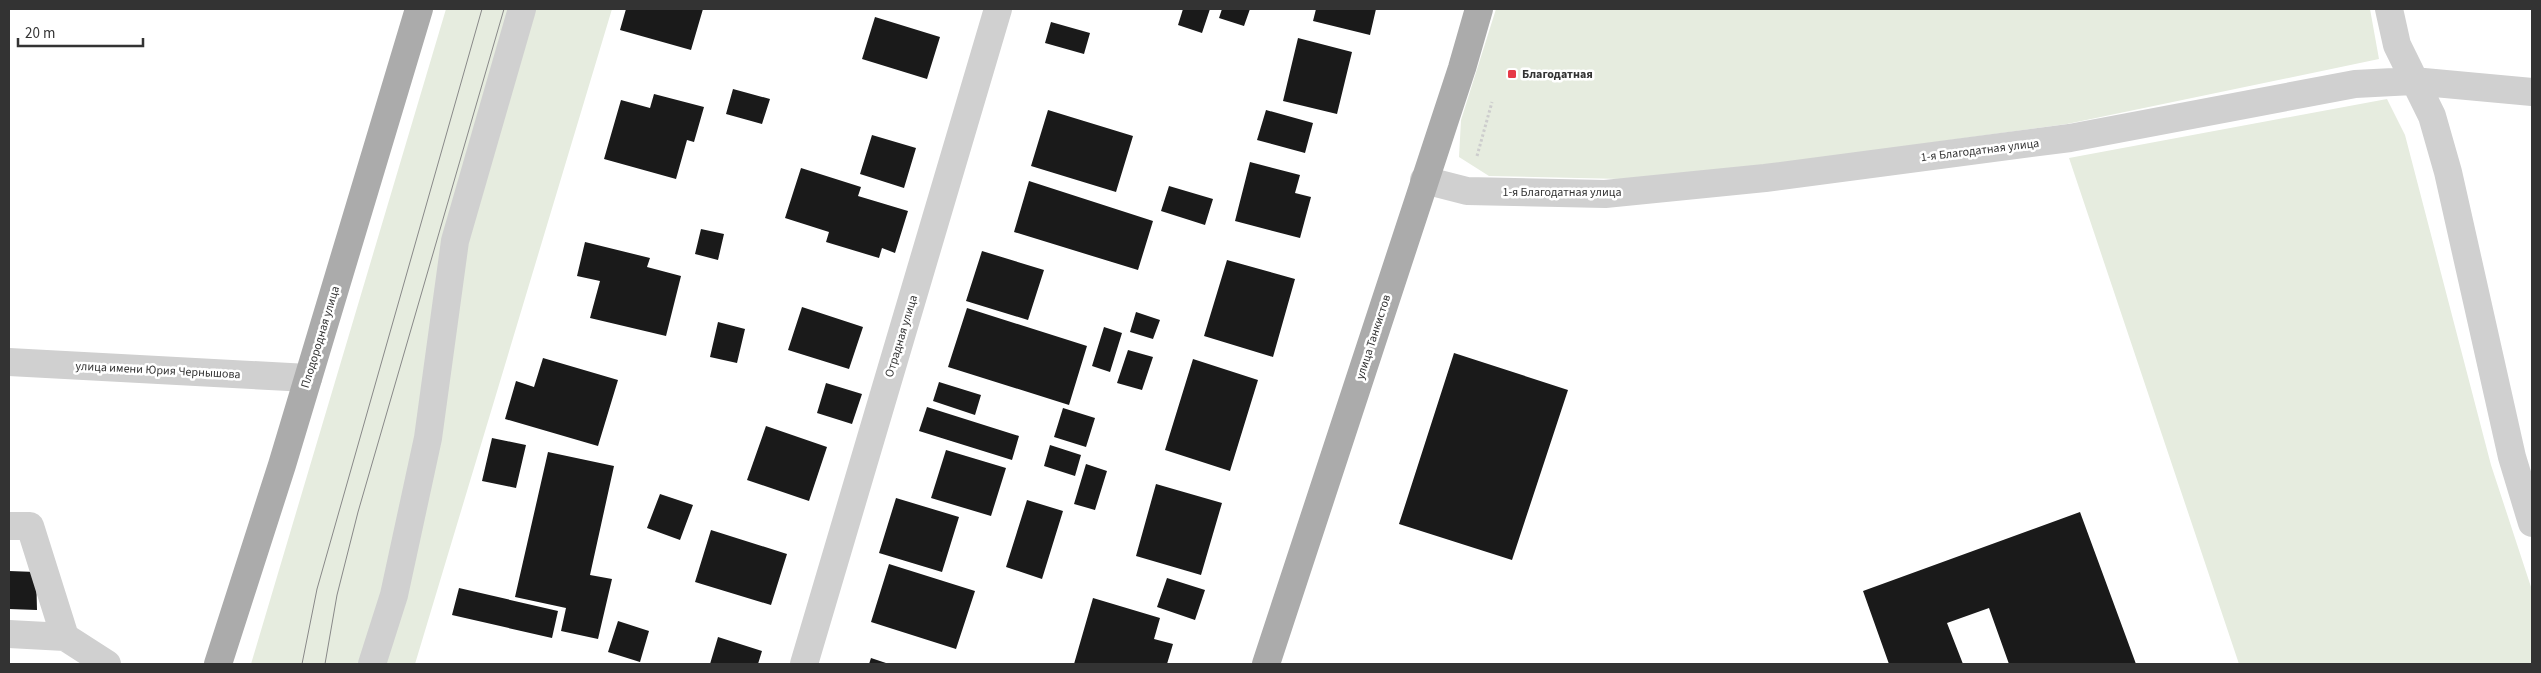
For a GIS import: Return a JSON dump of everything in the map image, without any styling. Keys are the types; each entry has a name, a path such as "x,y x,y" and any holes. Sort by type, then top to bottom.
{"main road":[{"name":"Плодородная улица","path":"218,664 308,378 419,9"},
{"name":"улица Танкистов","path":"1266,664 1479,9"}],"street":[{"path":"372,664 394,596 428,438 455,241 522,9"},
{"name":"Отрадная улица","path":"804,664 998,9"},
{"path":"2389,9 2397,45 2413,81 2432,116 2448,172 2512,456 2531,514"},
{"name":"1-я Благодатная улица","path":"1424,180 1467,190 1605,194 1765,178 2070,138 2355,84 2413,81 2532,92"},
{"name":"улица имени Юрия Чернышова","path":"9,362 308,378"},
{"path":"9,526 30,526 65,637"},
{"path":"9,634 65,637 106,664"}],"shaded area":[{"path":"446,9 612,9 415,664 251,664"},
{"path":"1496,9 2370,9 2379,59 2067,124 1769,165 1622,179 1489,176 1459,157 1461,120"},
{"path":"2387,99 2405,135 2491,465 2532,590 2532,664 2239,664 2069,158"}],"building":[{"path":"626,9 703,9 691,50 620,30"},
{"path":"1183,9 1210,9 1202,33 1178,25"},
{"path":"1222,9 1250,9 1244,26 1219,18"},
{"path":"1316,9 1376,9 1370,35 1313,21"},
{"path":"875,17 940,37 927,79 862,59"},
{"path":"1051,22 1090,33 1084,54 1045,43"},
{"path":"1298,38 1352,52 1337,114 1283,101"},
{"path":"733,89 770,99 762,124 726,114"},
{"path":"654,94 704,107 694,142 687,140 676,179 604,159 621,100 650,108"},
{"path":"1048,110 1133,136 1116,192 1031,166"},
{"path":"1266,110 1313,123 1305,153 1257,140"},
{"path":"872,135 916,148 904,188 860,174"},
{"path":"1250,162 1300,175 1295,193 1311,197 1300,238 1235,221"},
{"path":"801,168 861,187 858,196 908,211 895,253 882,248 879,258 826,242 829,232 785,218"},
{"path":"1029,181 1153,221 1138,270 1014,232"},
{"path":"1169,186 1213,199 1205,225 1161,211"},
{"path":"701,229 724,234 718,260 695,254"},
{"path":"585,242 650,258 647,267 681,276 666,336 590,318 600,281 577,276"},
{"path":"982,251 1044,270 1028,320 966,301"},
{"path":"1227,260 1295,279 1273,357 1204,336"},
{"path":"802,307 863,327 849,369 788,350"},
{"path":"967,308 1087,346 1069,405 948,367"},
{"path":"1136,312 1160,320 1153,339 1130,332"},
{"path":"718,322 745,329 737,363 710,357"},
{"path":"1104,327 1122,333 1110,372 1092,366"},
{"path":"1128,350 1153,357 1142,390 1117,383"},
{"path":"1454,353 1568,390 1512,560 1399,524"},
{"path":"543,358 618,380 598,446 505,419 516,381 534,387"},
{"path":"1193,359 1258,380 1230,471 1165,450"},
{"path":"939,382 981,395 975,415 933,401"},
{"path":"826,383 862,394 852,424 817,413"},
{"path":"927,407 1019,436 1012,460 919,431"},
{"path":"1063,408 1095,418 1086,447 1054,437"},
{"path":"766,426 827,447 809,501 747,480"},
{"path":"492,438 526,445 516,488 482,481"},
{"path":"1050,445 1081,455 1075,476 1044,466"},
{"path":"946,450 1006,468 991,516 931,498"},
{"path":"548,452 614,466 590,575 612,579 598,639 561,631 566,608 515,597"},
{"path":"1086,464 1107,471 1095,510 1074,504"},
{"path":"1156,484 1222,503 1201,575 1136,556"},
{"path":"660,494 693,505 680,540 647,528"},
{"path":"896,498 959,517 942,572 879,553"},
{"path":"1027,500 1063,511 1042,579 1006,567"},
{"path":"2080,512 2136,664 2009,664 1989,608 1947,623 1963,664 1889,664 1863,591"},
{"path":"711,530 787,554 771,605 695,582"},
{"path":"889,564 975,591 956,649 871,622"},
{"path":"9,571 36,572 37,610 9,609"},
{"path":"1167,578 1205,590 1195,620 1157,607"},
{"path":"459,588 558,611 552,638 452,615"},
{"path":"1093,598 1160,618 1154,639 1173,644 1167,664 1074,664"},
{"path":"618,621 649,631 640,662 608,652"},
{"path":"718,637 762,651 758,664 710,664"},
{"path":"871,658 889,664 869,664"}],"tram line":[{"path":"302,664 317,589 482,9"},
{"path":"325,664 337,595 358,512 504,9"}],"place":[{"name":"Благодатная","path":"1512,74"}]}
